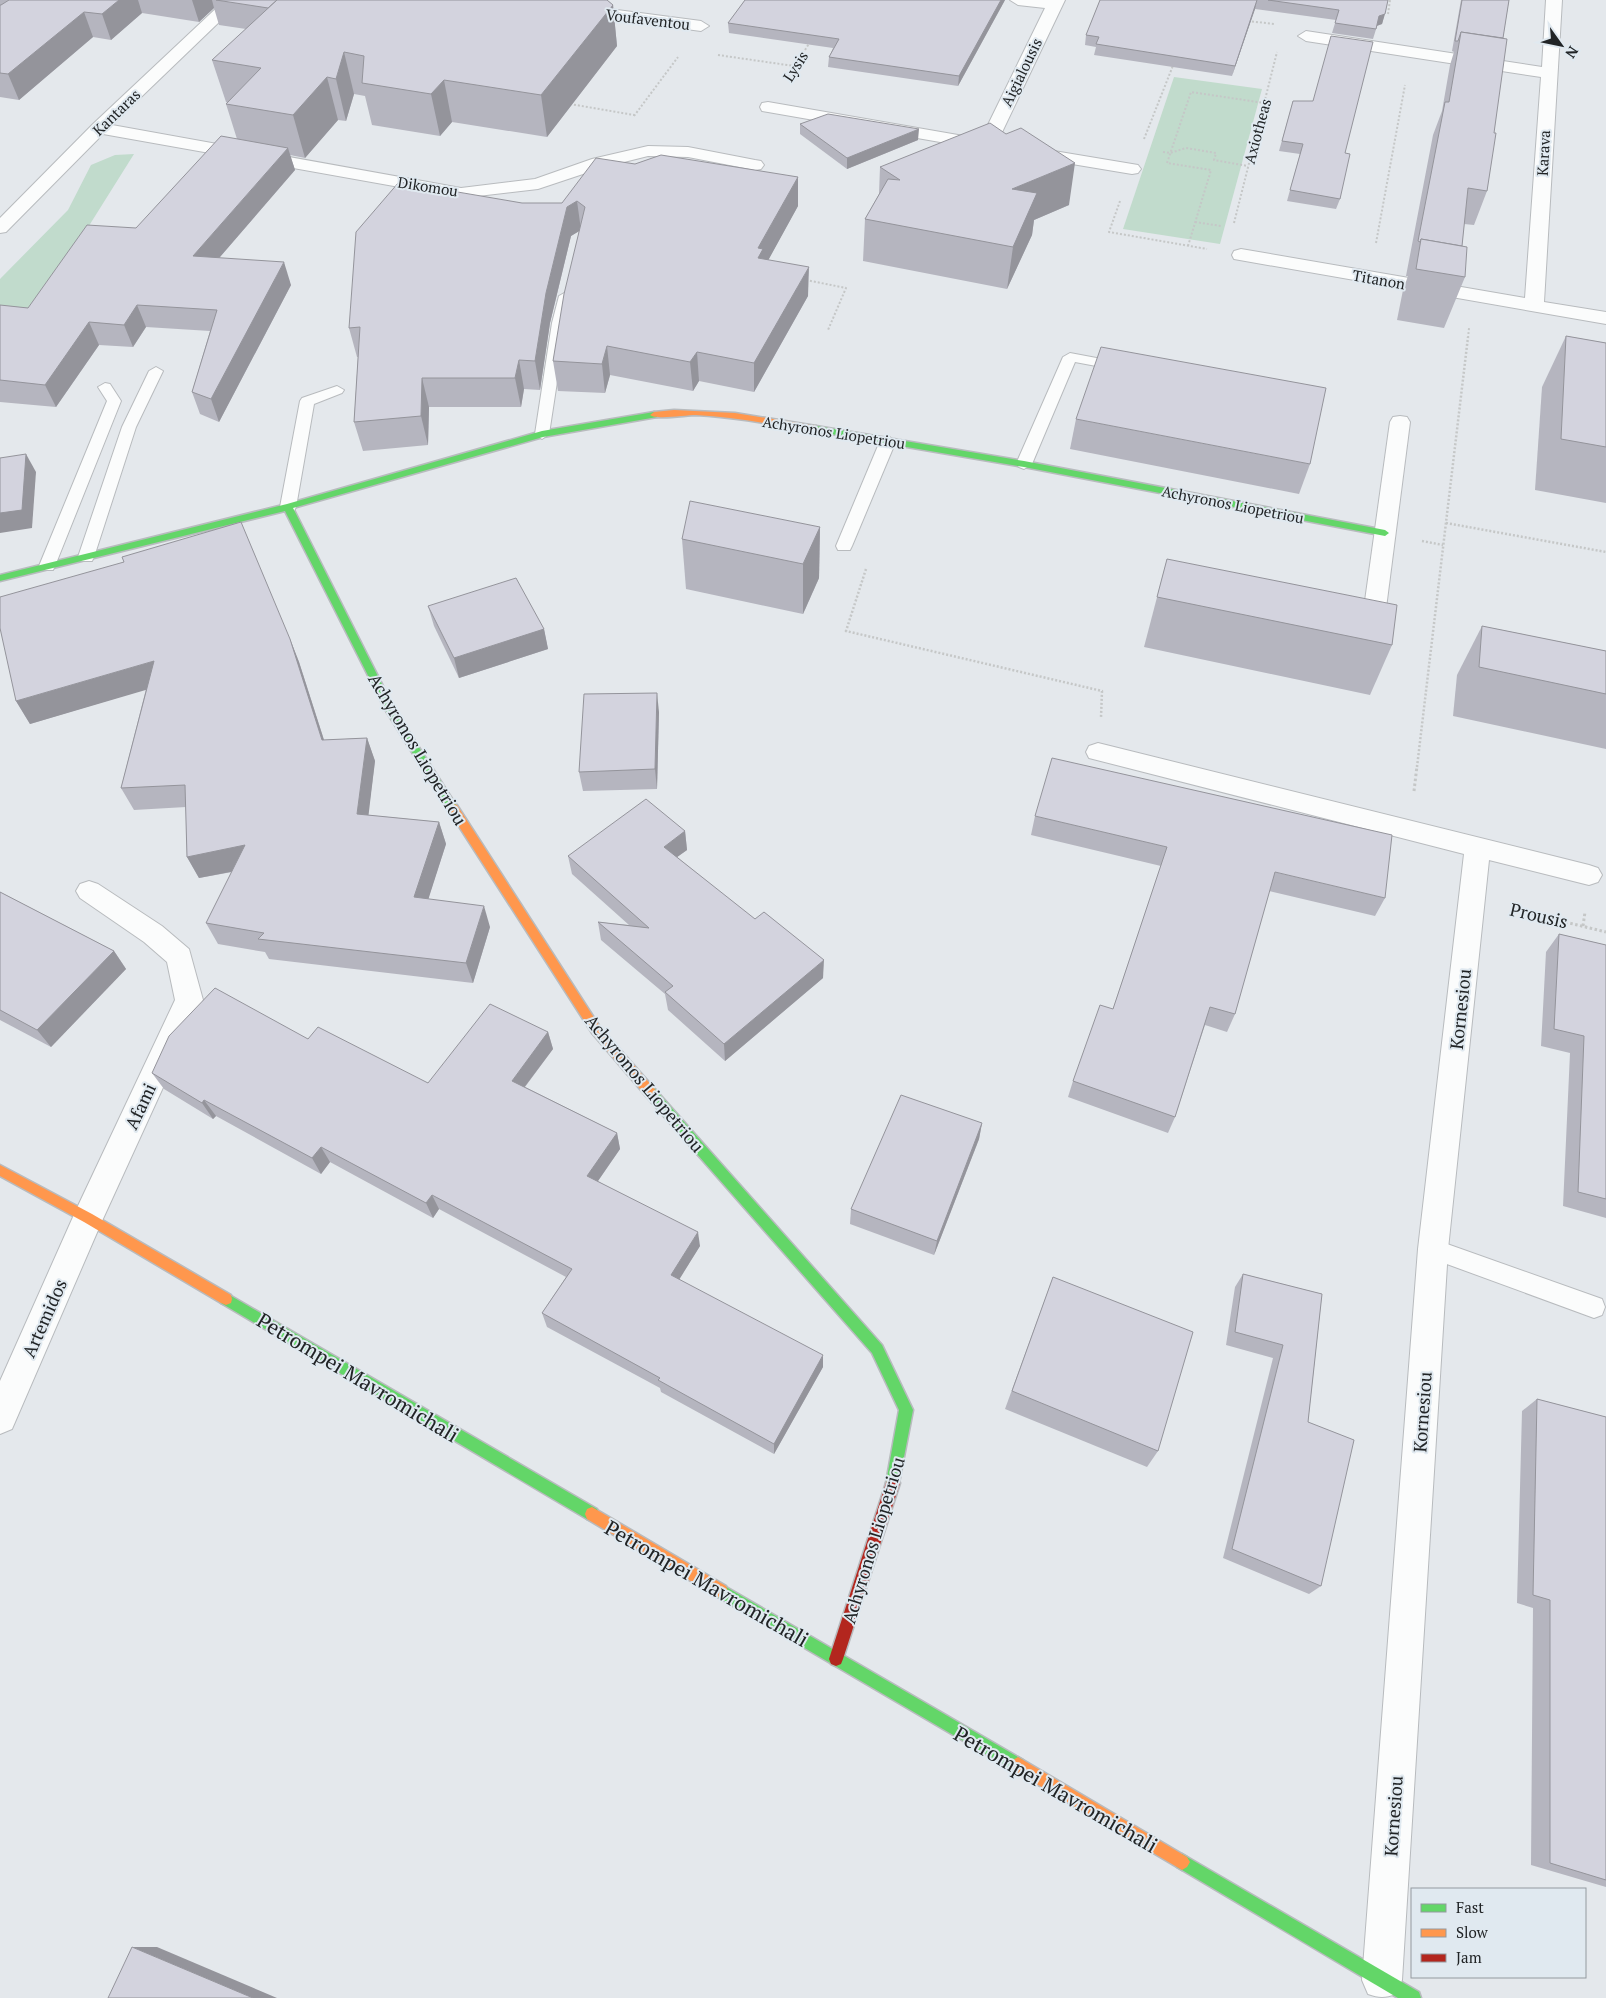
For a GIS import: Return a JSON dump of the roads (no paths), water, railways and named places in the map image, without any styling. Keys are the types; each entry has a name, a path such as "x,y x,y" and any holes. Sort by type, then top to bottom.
{"street":[{"name":"Kantaras","path":"0,228 99,128 234,0"},
{"name":"Voufaventou","path":"506,0 591,6 701,26"},
{"path":"1018,0 1055,3"},
{"name":"Karava","path":"1534,306 1554,0"},
{"name":"Aigialousis","path":"986,145 1055,3"},
{"path":"1306,36 1548,73"},
{"path":"768,107 1132,169"},
{"name":"Dikomou","path":"99,128 461,192 538,184 598,163 648,152 680,152 755,165"},
{"name":"Titanon","path":"1241,255 1606,318"},
{"name":"Achyronos Liopetriou","path":"0,578 288,507 542,434 621,419 681,411 748,418 1024,464 1385,533"},
{"path":"1375,608 1400,422"},
{"name":"Achyronos Liopetriou","path":"288,507 391,711 596,1030 877,1349 886,1366 906,1410 896,1476 836,1659"},
{"path":"1098,752 1589,874"},
{"name":"Kornesiou","path":"1382,1980 1433,1249 1478,846"},
{"name":"Afami","path":"88,1218 189,1000 179,958 153,934 89,891"},
{"name":"Petrompei Mavromichali","path":"0,1170 88,1218 1413,1998"},
{"name":"Artemidos","path":"0,1418 88,1218"}],"lane":[{"path":"542,434 559,323 568,284"},
{"path":"1024,464 1070,357 1138,370"},
{"path":"86,556 129,427 156,370"},
{"path":"48,566 114,401 105,387"},
{"path":"288,507 308,401 337,390"},
{"path":"844,546 888,441"},
{"path":"1433,1249 1594,1307"}]}
